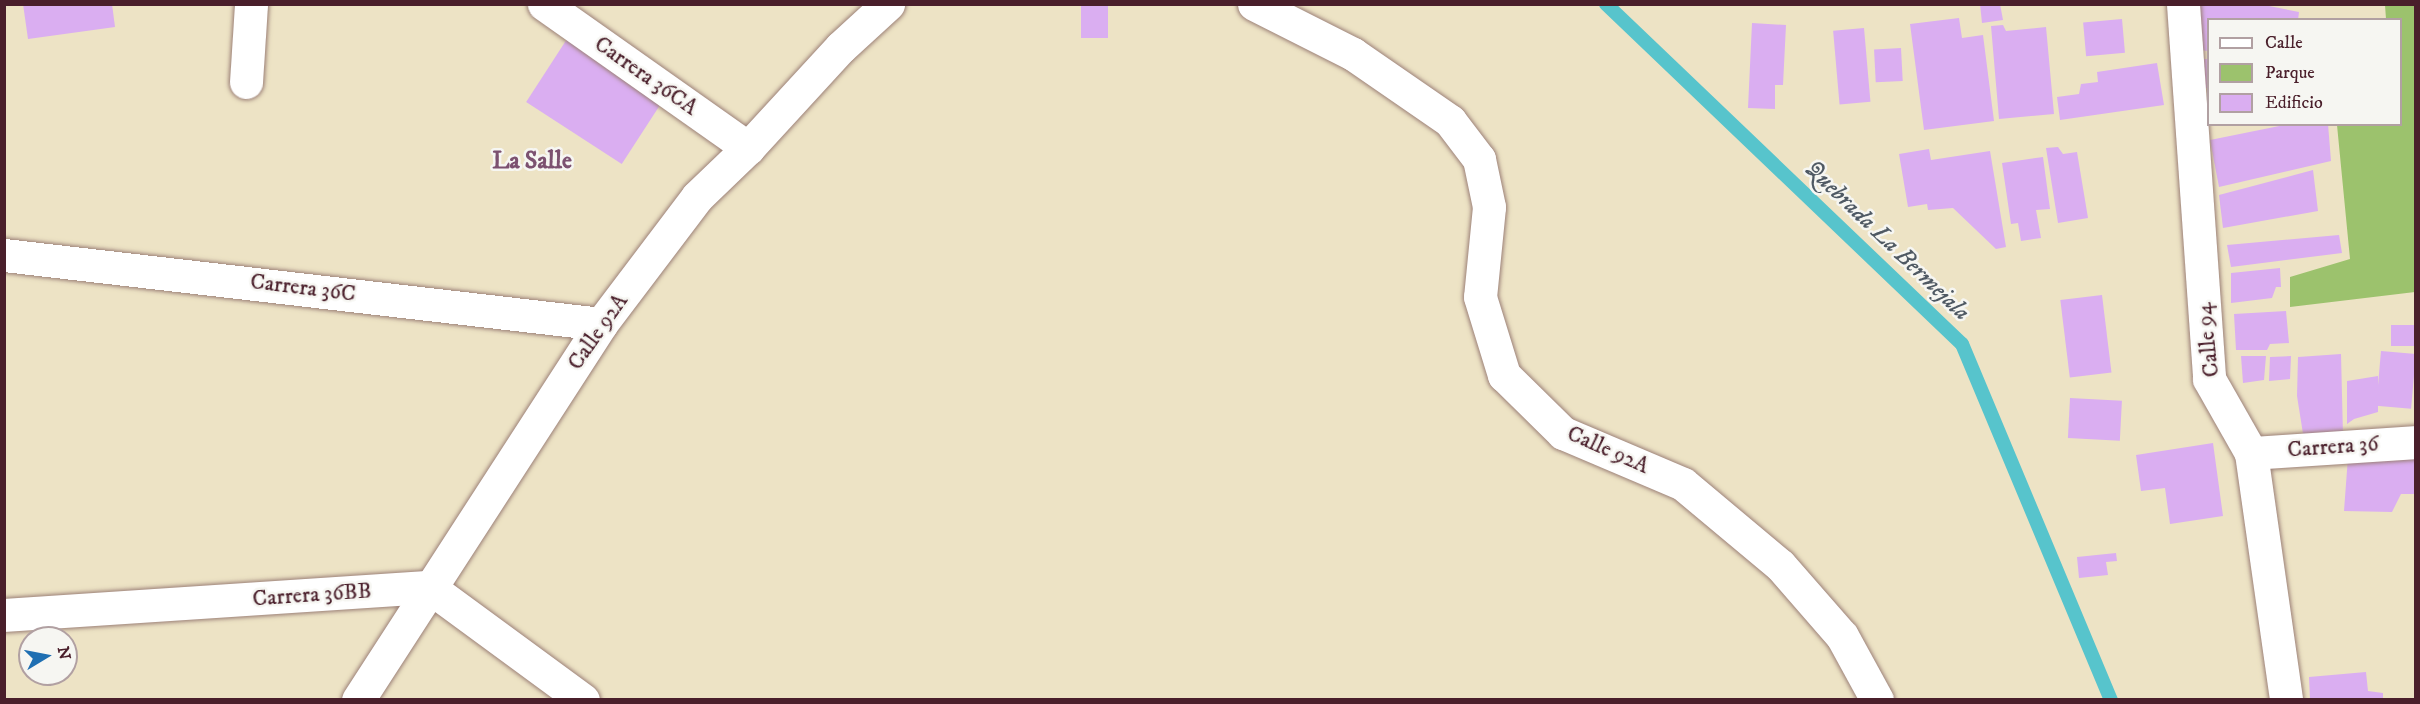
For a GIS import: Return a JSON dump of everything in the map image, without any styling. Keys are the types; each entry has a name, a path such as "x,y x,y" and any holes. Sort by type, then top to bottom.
{"street":[{"path":"246,82 251,4"},
{"name":"Carrera 36CA","path":"544,4 748,148"},
{"name":"Calle 92A","path":"358,699 601,324 698,197 748,148 841,47 888,4"},
{"name":"Calle 92A","path":"1254,4 1353,54 1450,121 1479,159 1489,207 1480,297 1504,375 1563,433 1683,484 1780,565 1842,636 1877,699"},
{"name":"Calle 94","path":"2183,4 2209,379 2252,453 2286,699"},
{"name":"Carrera 36C","path":"4,255 601,324"},
{"name":"Carrera 36","path":"2252,453 2415,442"},
{"path":"429,587 583,699"},
{"name":"Carrera 36BB","path":"4,615 429,587"}],"green space":[{"path":"2385,5 2415,5 2415,292 2290,307 2290,277 2350,259 2337,126 2402,126 2402,18 2386,18"}],"building":[{"path":"23,4 112,4 115,27 28,39"},
{"path":"1081,4 1108,4 1108,38 1081,38"},
{"path":"1980,4 2000,4 2003,20 1982,23"},
{"path":"2197,4 2259,4 2299,12 2298,18 2207,18 2207,51 2199,50"},
{"path":"1959,18 1962,38 1983,35 1994,121 1924,130 1910,24"},
{"path":"2122,19 2125,53 2086,56 2083,22"},
{"path":"1752,23 1786,25 1783,85 1775,85 1775,109 1748,108"},
{"path":"2003,25 2006,31 2046,27 2054,114 1999,119 1991,26"},
{"path":"1864,28 1870,102 1840,104 1833,31"},
{"path":"567,39 663,101 622,164 526,102"},
{"path":"1901,48 1903,81 1876,82 1874,49"},
{"path":"2201,59 2207,59 2207,88 2204,88"},
{"path":"2157,63 2164,105 2060,120 2057,97 2079,94 2081,84 2098,82 2097,72"},
{"path":"2279,126 2328,126 2331,161 2219,187 2210,140"},
{"path":"2058,147 2063,154 2077,152 2088,218 2058,223 2046,148"},
{"path":"1929,149 1931,160 1990,151 2006,247 1996,249 1953,208 1928,210 1927,204 1908,207 1899,154"},
{"path":"2043,157 2050,209 2036,210 2041,238 2021,241 2018,223 2011,224 2002,163"},
{"path":"2313,170 2318,211 2223,228 2219,195"},
{"path":"2339,235 2342,253 2231,267 2227,245"},
{"path":"2280,268 2281,287 2276,287 2272,298 2231,303 2231,273"},
{"path":"2102,295 2112,372 2070,378 2060,300"},
{"path":"2286,311 2289,343 2270,344 2267,350 2236,350 2234,314"},
{"path":"2391,325 2416,325 2416,346 2391,346"},
{"path":"2381,351 2416,354 2411,409 2376,406"},
{"path":"2341,354 2343,436 2304,440 2297,396 2298,357"},
{"path":"2241,356 2266,356 2264,380 2243,383"},
{"path":"2291,356 2290,379 2269,381 2270,357"},
{"path":"2378,376 2378,412 2354,419 2347,424 2347,381"},
{"path":"2070,398 2122,401 2120,441 2068,438"},
{"path":"2213,443 2223,516 2170,524 2165,488 2141,491 2136,455"},
{"path":"2348,457 2416,459 2416,494 2401,494 2392,512 2344,511"},
{"path":"2116,553 2117,561 2106,562 2108,575 2079,578 2077,557"},
{"path":"2366,672 2368,691 2383,693 2383,700 2310,700 2309,677"}],"waterway":[{"name":"Quebrada La Bermejala","path":"1606,4 1962,344 2111,700"}],"district":[{"name":"La Salle","path":"532,162"}]}
